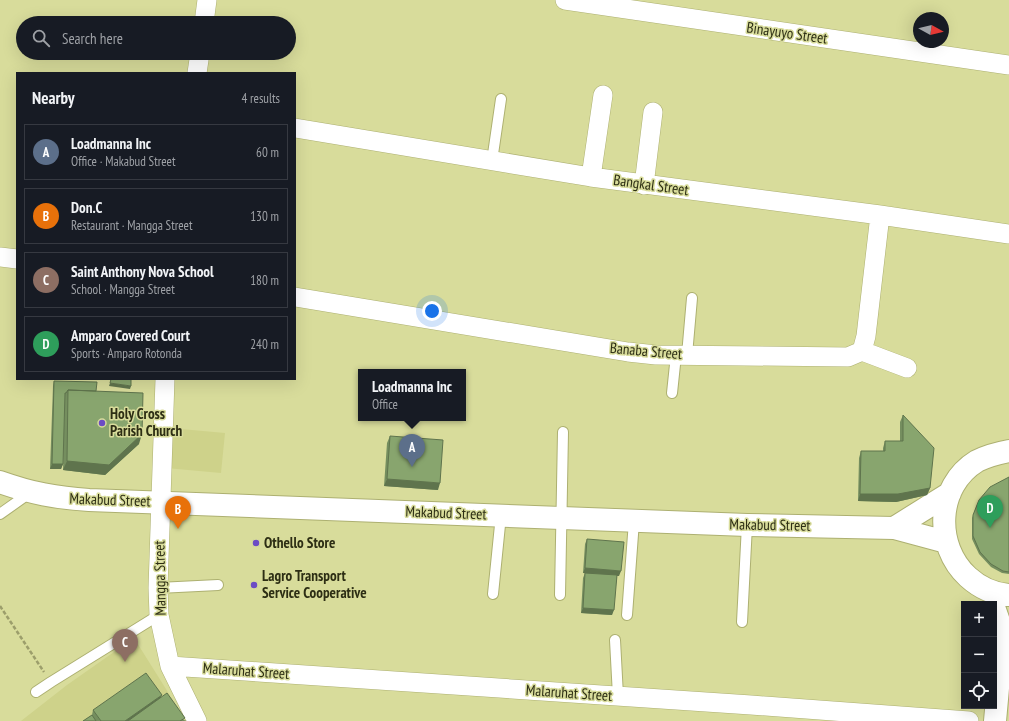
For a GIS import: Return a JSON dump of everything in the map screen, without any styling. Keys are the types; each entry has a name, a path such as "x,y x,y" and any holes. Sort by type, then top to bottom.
{"street":[{"path":"205,16 207,0"},
{"name":"Binayuyo Street","path":"565,0 1009,65"},
{"path":"197,72 199,60"},
{"path":"591,177 603,95"},
{"path":"644,185 653,112"},
{"name":"Bangkal Street","path":"296,128 644,185 880,215 1009,234"},
{"path":"880,215 866,336 862,351 907,368"},
{"path":"0,257 16,259"},
{"name":"Banaba Street","path":"296,297 628,352 656,355 848,358 862,351"},
{"name":"Mangga Street","path":"165,380 158,588 159,615 170,666 197,721"},
{"path":"1009,433 1002,452 976,462 961,476 950,493 944,517 946,542 952,558 961,571 992,601 1009,595"},
{"name":"Makabud Street","path":"0,482 31,492 58,498 634,521 894,528 946,542"},
{"path":"894,528 950,493"},
{"path":"995,721 1006,628 997,611"},
{"name":"Malaruhat Street","path":"170,666 969,721"}],"lane":[{"path":"492,161 501,99"},
{"path":"672,393 692,298"},
{"path":"560,595 563,432"},
{"path":"0,514 31,492"},
{"path":"493,594 501,515"},
{"path":"627,615 634,521"},
{"path":"742,622 747,525"},
{"path":"158,588 218,585"},
{"path":"36,692 159,615"},
{"path":"616,640 618,696"}],"path":[{"path":"0,606 51,682"}],"shaded area":[{"path":"170,428 225,433 221,473 166,468"},
{"path":"134,638 186,721 21,721 67,685"}],"building":[{"path":"111,380 131,380 131,386 110,383"},
{"path":"54,381 97,382 96,391 68,390 65,393 63,464 52,464"},
{"name":"Holy Cross Parish Church","path":"68,390 143,393 142,434 109,465 67,461"},
{"path":"903,415 934,448 930,488 898,494 860,494 861,451 885,451 885,441 903,441"},
{"path":"390,436 443,440 440,483 387,479"},
{"path":"1009,477 1009,572 1003,571 991,564 980,552 973,536 973,515 979,500 990,487"},
{"path":"587,539 624,542 621,571 585,568"},
{"path":"585,573 617,575 614,610 583,608"},
{"path":"146,673 162,695 125,721 101,721 93,710"},
{"path":"167,693 185,718 180,721 128,721"},
{"path":"92,715 96,721 83,721"}],"place":[{"name":"Holy Cross Parish Church","path":"102,423"},
{"name":"Loadmanna Inc","path":"412,467"},
{"name":"Amparo Covered Court","path":"990,528"},
{"name":"Don.C","path":"178,529"},
{"name":"Othello Store","path":"256,543"},
{"name":"Lagro Transport Service Cooperative","path":"254,585"},
{"name":"Saint Anthony Nova School","path":"125,662"}]}
